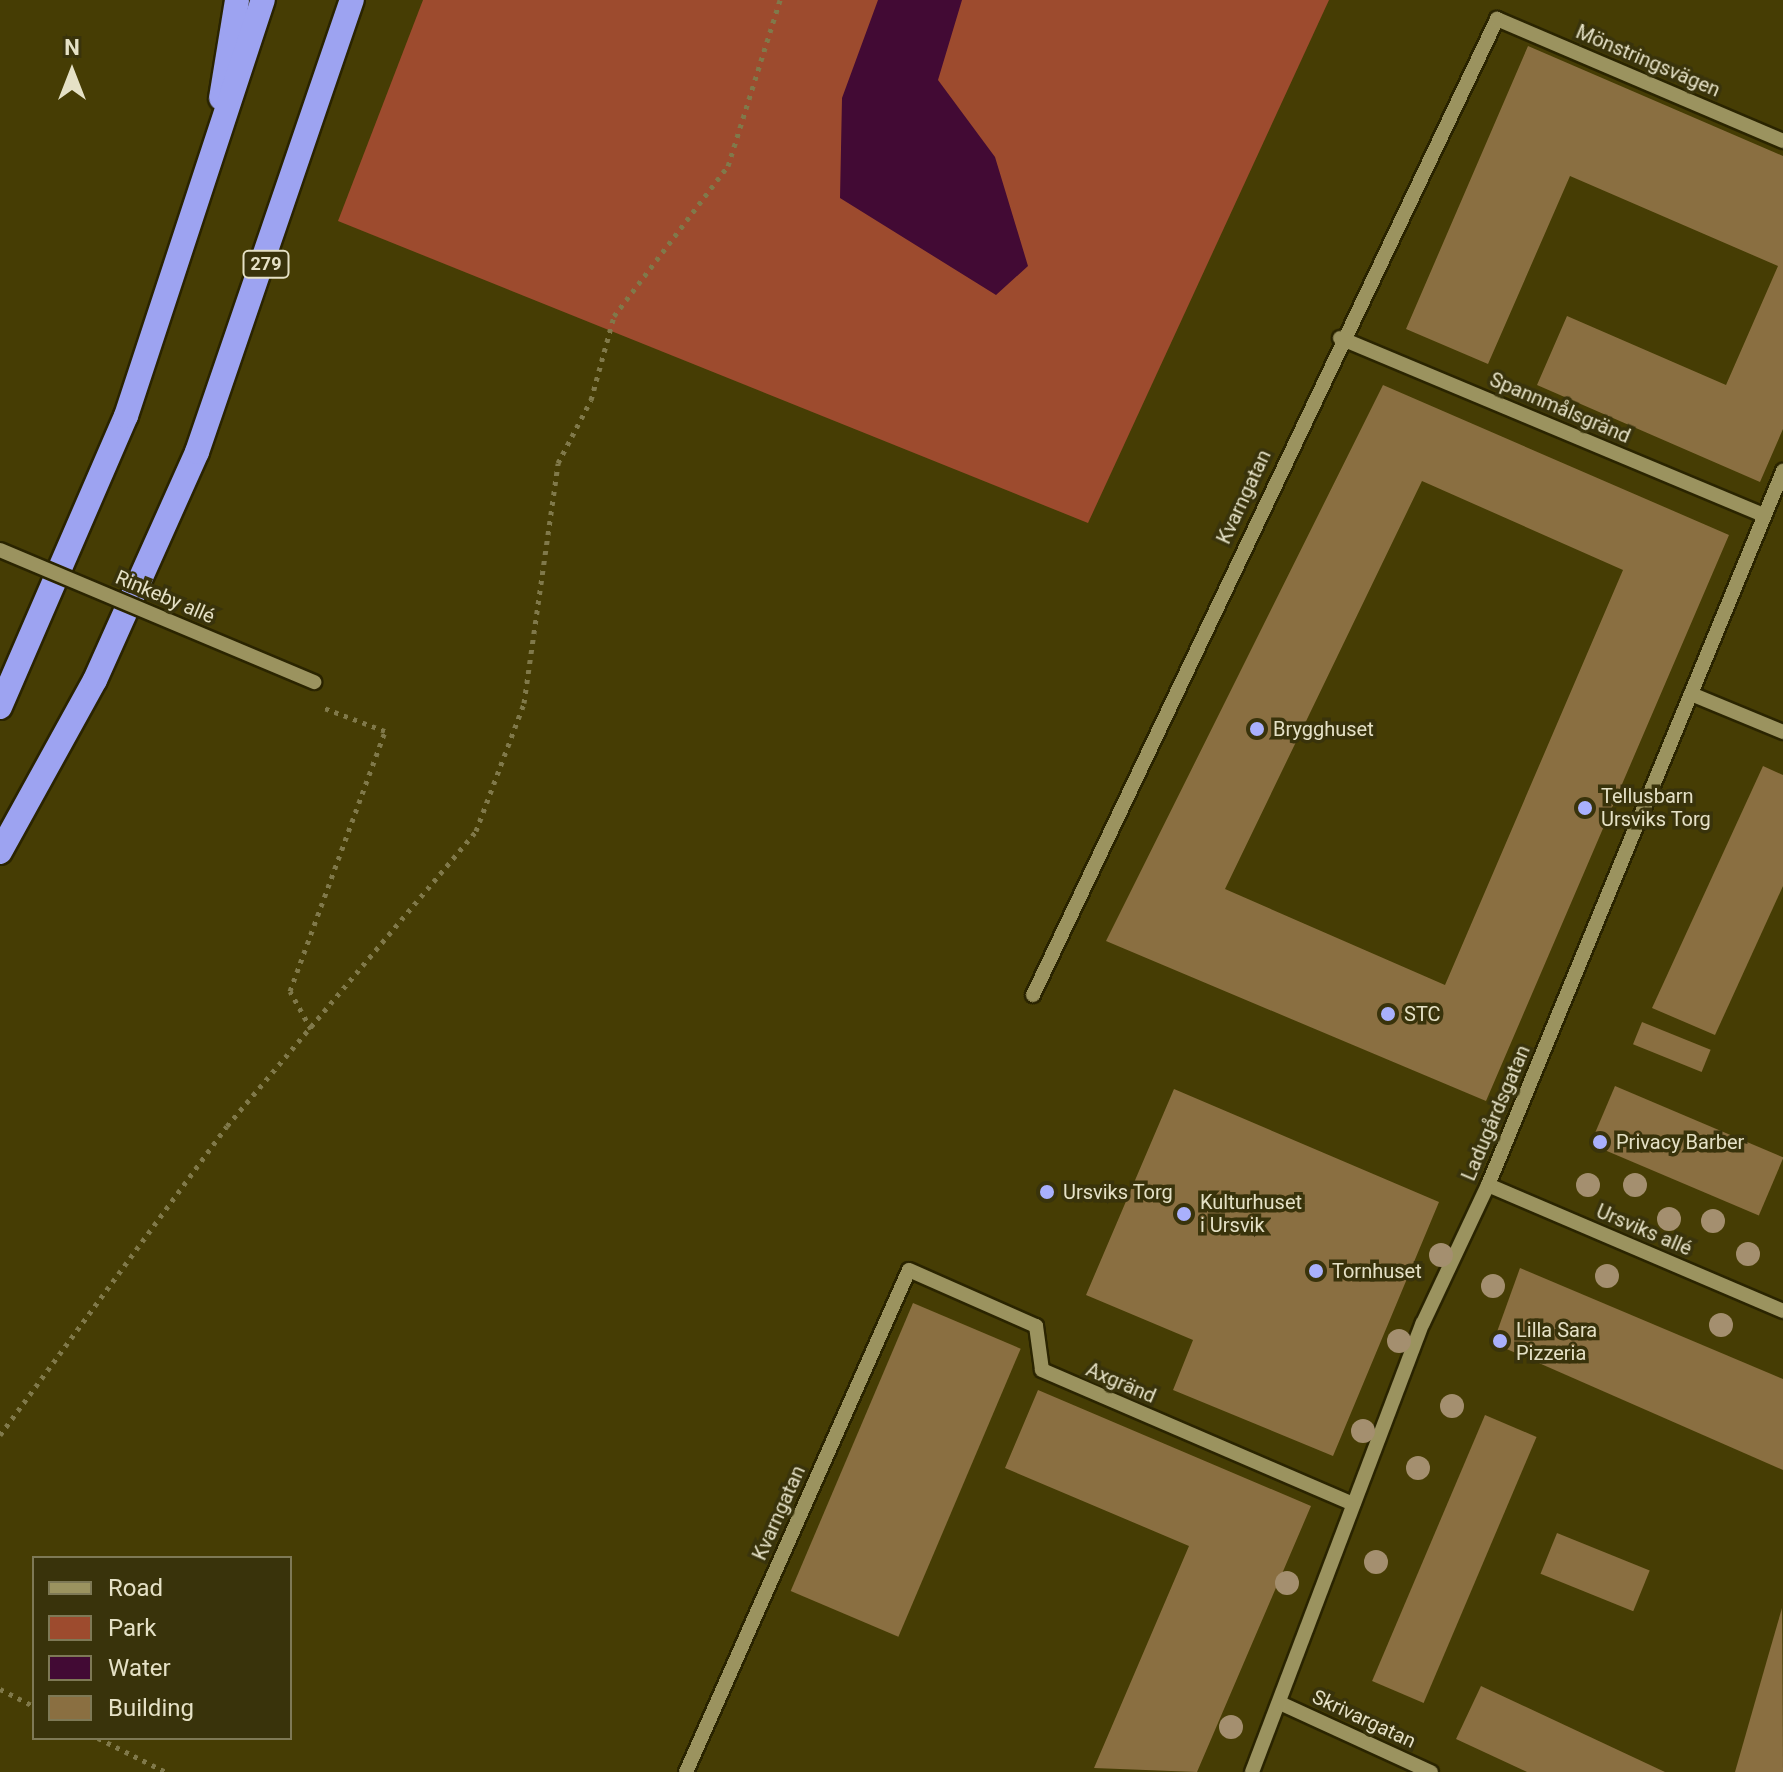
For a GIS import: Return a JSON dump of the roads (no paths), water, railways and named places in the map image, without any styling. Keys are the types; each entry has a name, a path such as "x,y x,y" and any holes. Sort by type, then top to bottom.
{"highway":[{"path":"205,191 237,0"},
{"path":"0,707 126,416 205,191 263,0"},
{"name":"279","path":"0,852 95,680 197,452 352,0"}],"street":[{"name":"Mönstringsvägen","path":"1497,19 1783,141"},
{"name":"Kvarngatan","path":"1033,995 1340,338 1497,19"},
{"name":"Spannmålsgränd","path":"1340,338 1764,515"},
{"name":"Ladugårdsgatan","path":"1252,1772 1423,1323 1488,1185 1783,471"},
{"name":"Rinkeby allé","path":"0,550 314,682"},
{"path":"1691,694 1783,732"},
{"name":"Ursviks allé","path":"1488,1185 1783,1311"},
{"name":"Kvarngatan","path":"686,1772 909,1270"},
{"name":"Axgränd","path":"909,1270 1036,1326 1042,1370 1353,1504"},
{"name":"Skrivargatan","path":"1280,1703 1431,1772"}],"water":[{"path":"878,0 962,0 938,80 995,157 1028,266 996,295 840,198 842,98"}],"place":[{"name":"Brygghuset","path":"1257,729"},
{"name":"Tellusbarn Ursviks Torg","path":"1585,808"},
{"name":"STC","path":"1388,1014"},
{"name":"Privacy Barber","path":"1600,1142"},
{"name":"Ursviks Torg","path":"1047,1192"},
{"name":"Kulturhuset i Ursvik","path":"1184,1214"},
{"name":"Tornhuset","path":"1316,1271"},
{"name":"Lilla Sara Pizzeria","path":"1500,1341"}]}
